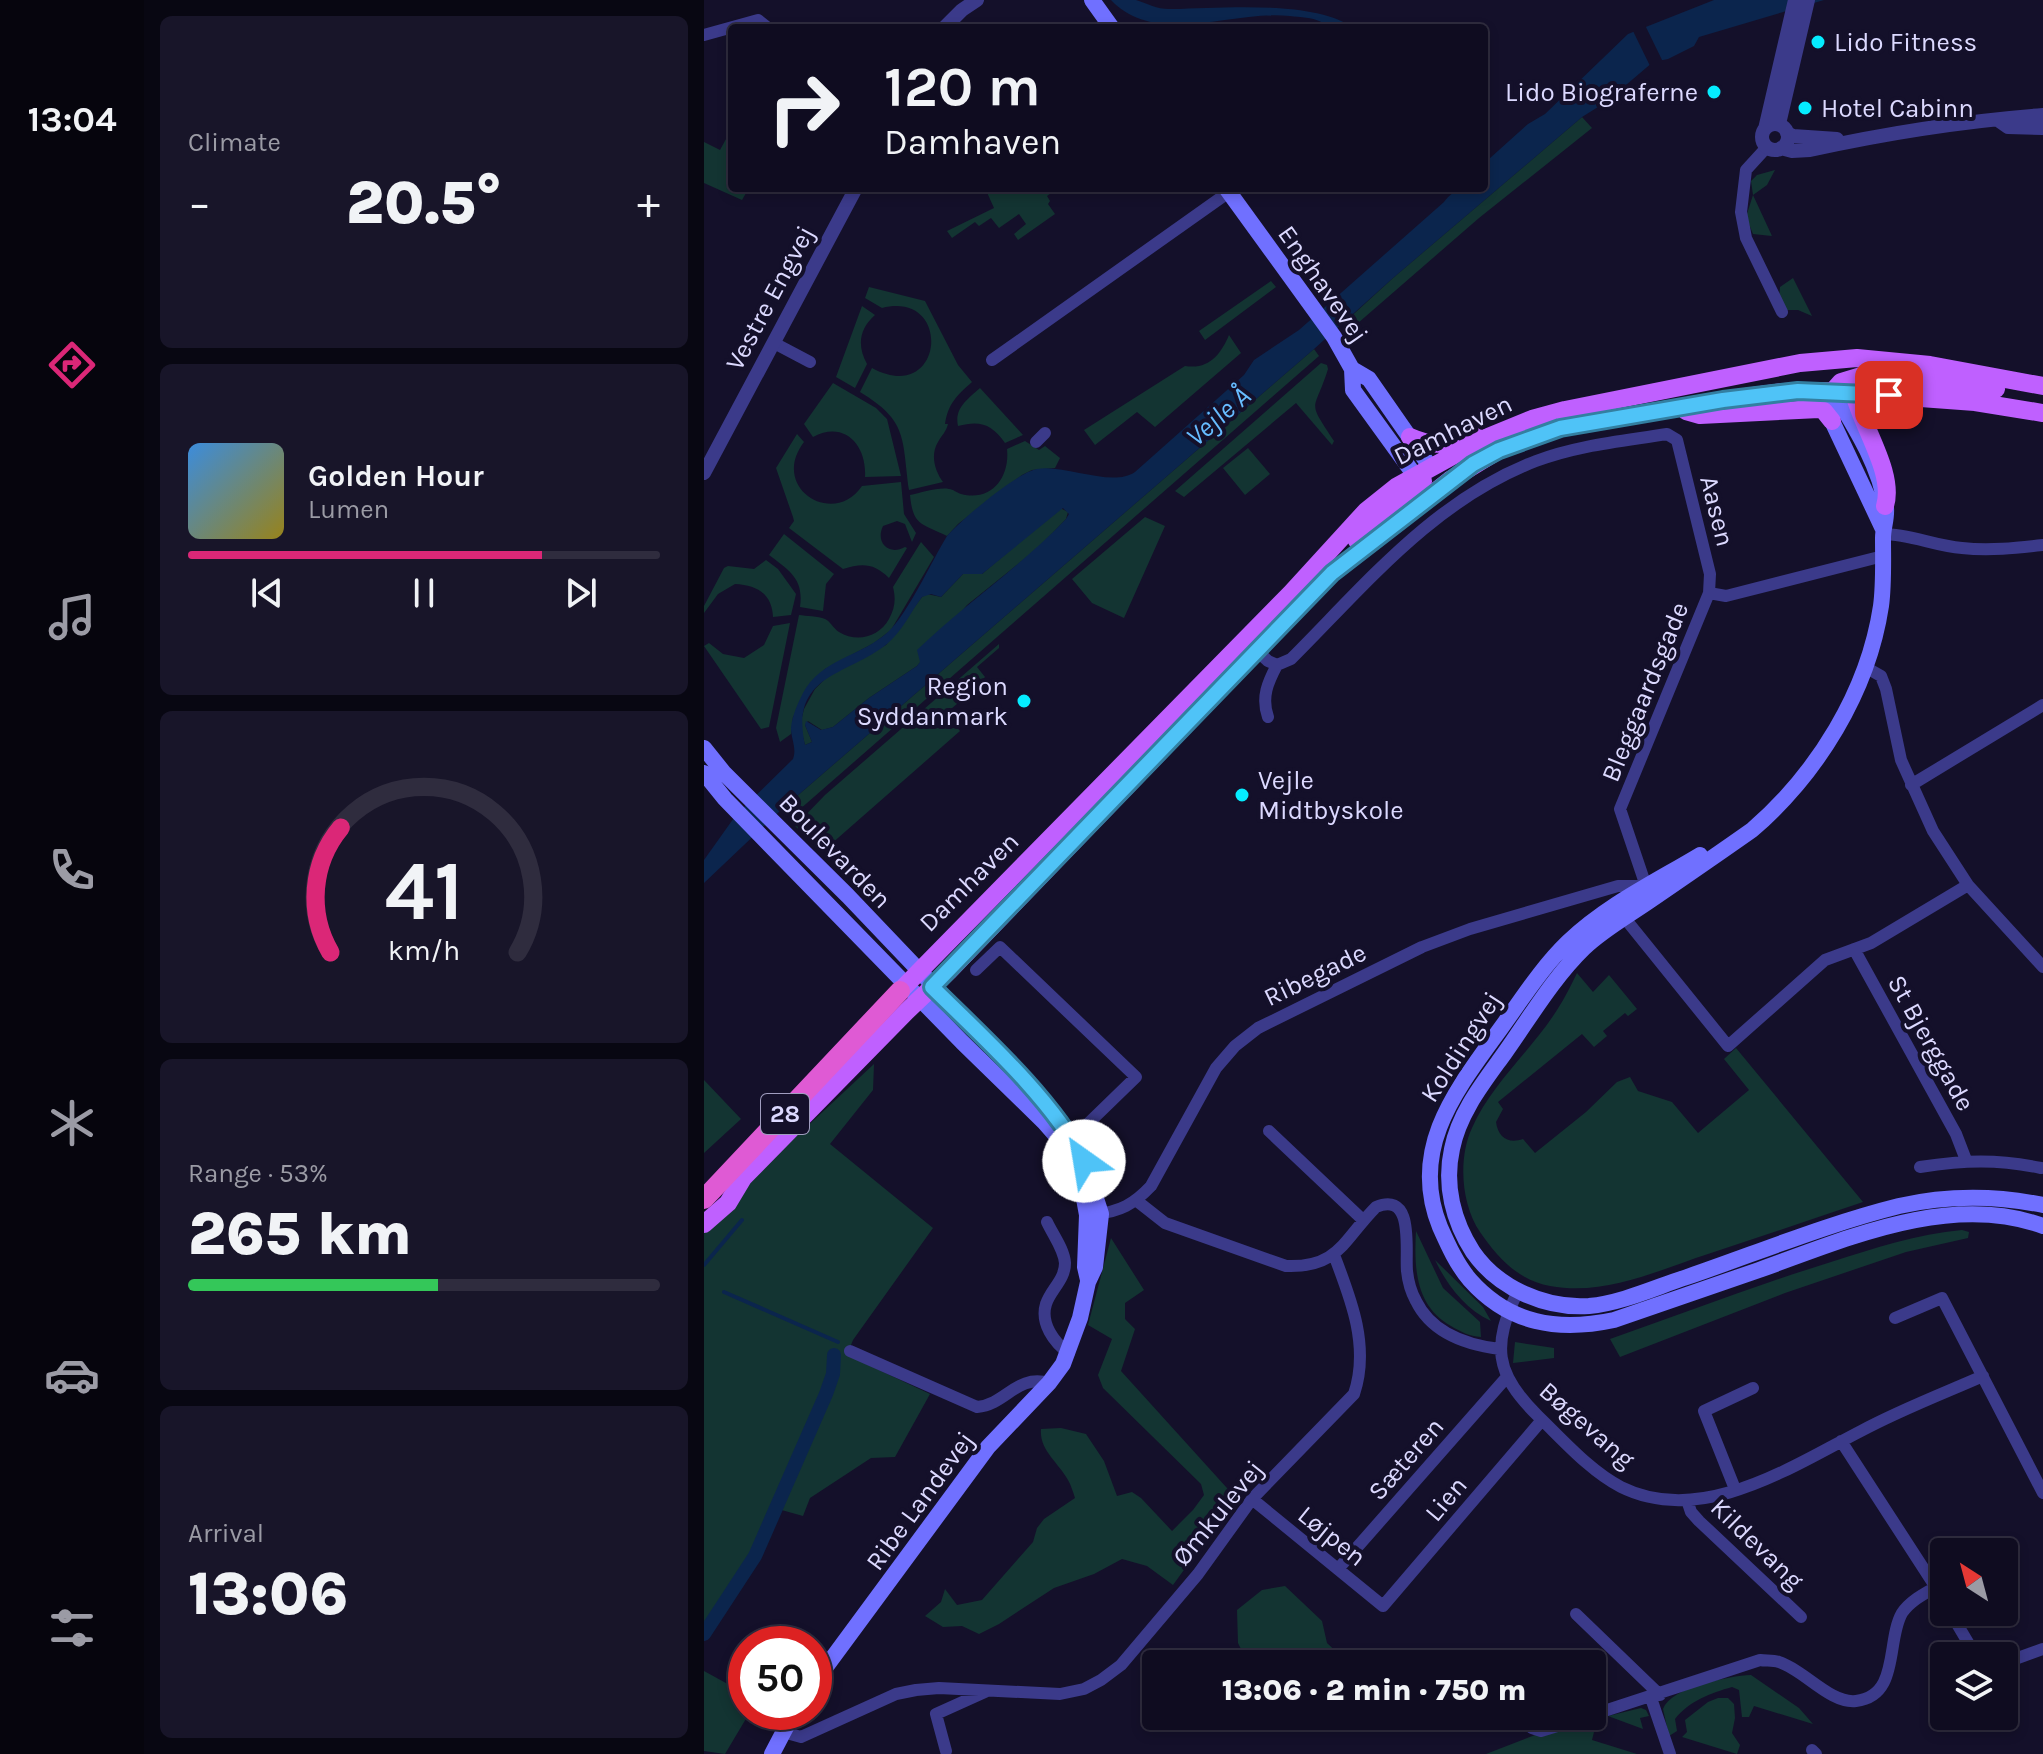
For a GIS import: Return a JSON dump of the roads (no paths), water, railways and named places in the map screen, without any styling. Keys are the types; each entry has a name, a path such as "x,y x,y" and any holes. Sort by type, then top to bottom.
{"highway":[{"name":"28","path":"704,1199 915,989"}],"main road":[{"path":"1092,0 1109,24"},
{"name":"Enghavevej","path":"1229,192 1334,337 1352,369 1353,390 1424,481"},
{"name":"Damhaven","path":"915,989 1252,645 1332,573 1424,481 1483,439 1532,419 1641,394 1785,366 1857,358 1930,365 2043,386"},
{"path":"1785,366 1819,377 1833,391 1873,466 1885,506"},
{"name":"Enghavevej","path":"1352,369 1369,379 1410,437 1424,481"},
{"path":"1832,421 1833,391 1841,382 1878,375 2043,397"},
{"name":"Damhaven","path":"1252,645 1366,511 1396,487 1473,464 1524,439 1560,428 1783,392 1833,391"},
{"name":"28","path":"1833,391 1975,402 2043,413"},
{"path":"1854,393 1886,480 1888,496 1885,506"},
{"path":"1410,437 1431,446 1439,445 1526,409 1590,395 1641,394"},
{"path":"1676,407 1700,415 1824,411 1832,421 1883,532"},
{"name":"Koldingvej","path":"1885,506 1881,603 1865,667 1843,715 1808,774 1752,830 1569,942 1538,976 1462,1081 1435,1137 1431,1160 1434,1213 1448,1246 1467,1276 1487,1298 1508,1311 1552,1325 1590,1325 1614,1320 1846,1240 1929,1218 1967,1214 2006,1216 2043,1226"},
{"name":"Boulevarden","path":"704,748 747,796 770,832"},
{"name":"Koldingvej","path":"1820,753 1742,827 1646,886 1569,965 1478,1091 1462,1119 1452,1148 1448,1177 1453,1210 1462,1235 1478,1259 1518,1291 1563,1305 1607,1303 1900,1206 1970,1196 2043,1205"},
{"name":"Boulevarden","path":"704,773 734,807 770,832 848,896 915,989 1044,1122 1069,1143 1093,1184 1094,1214"},
{"name":"28","path":"704,1224 728,1203 743,1178 915,989"},
{"name":"Ribe Landevej","path":"832,1659 988,1447 1049,1383 1069,1353 1095,1267 1094,1214"},
{"path":"775,1753 783,1732"}],"street":[{"path":"948,24 977,0"},
{"path":"1801,6 1777,129 1762,140 1774,148 1810,150 1920,128 2010,116 2043,115"},
{"path":"704,35 728,31"},
{"path":"1998,120 2008,127 2043,128"},
{"path":"1777,129 1793,136 1857,140"},
{"path":"1777,129 1787,142 1746,170 1741,212 1746,238 1782,312"},
{"name":"Vestre Engvej","path":"704,473 854,192"},
{"path":"992,360 1225,192"},
{"path":"774,343 810,362"},
{"name":"Aasen","path":"1277,665 1291,659 1393,555 1461,498 1536,461 1574,449 1667,434 1677,440 1710,574 1709,593"},
{"path":"1883,532 1959,548 1995,550 2042,547"},
{"name":"Bleggaardsgade","path":"1646,886 1620,809 1709,593 1726,596 1883,556"},
{"path":"1252,645 1268,661 1277,665 1266,686 1268,717"},
{"path":"1865,667 1881,676 1901,760 1933,831 1968,885 2043,967"},
{"path":"1911,785 2043,705"},
{"path":"1619,912 1728,1046 1825,960 1871,943 1968,885"},
{"name":"Ribegade","path":"1137,1201 1151,1186 1216,1068 1235,1046 1258,1028 1422,947 1470,929 1618,886 1646,886"},
{"path":"976,970 1000,947 1136,1077 1069,1143"},
{"name":"St Bjerggade","path":"1854,949 1956,1134 1966,1160"},
{"path":"1269,1131 1363,1220"},
{"path":"1920,1167 1966,1160 2006,1161 2041,1168"},
{"path":"1094,1214 1125,1208 1137,1201 1165,1223 1286,1266 1306,1267 1334,1255 1363,1220 1385,1203 1398,1208 1407,1224 1407,1273 1417,1304 1435,1325 1457,1340 1500,1349"},
{"path":"1047,1222 1065,1263 1063,1276 1047,1302 1045,1314 1052,1336 1069,1353"},
{"name":"Ømkulevej","path":"783,1732 801,1737 896,1694 916,1690 939,1688 1060,1694 1084,1689 1121,1665 1198,1574 1252,1499 1354,1394 1359,1379 1359,1331 1354,1308 1334,1255"},
{"name":"Bøgevang","path":"1518,1291 1508,1311 1500,1349 1506,1378 1522,1400 1596,1470 1621,1487 1655,1498 1687,1500 1735,1489 1780,1473 1841,1441 1983,1376"},
{"path":"1895,1318 1942,1298 2043,1493"},
{"path":"850,1351 977,1407 988,1406 1035,1379 1049,1383"},
{"name":"Sæteren","path":"1338,1569 1506,1378"},
{"path":"1735,1489 1704,1411 1753,1388"},
{"name":"Lien","path":"1383,1606 1542,1420"},
{"path":"1841,1441 1930,1578"},
{"name":"Løjpen","path":"1252,1499 1383,1606"},
{"name":"Kildevang","path":"1687,1500 1691,1512 1699,1521 1801,1617"},
{"path":"1606,1711 1760,1660 1780,1662 1840,1699 1856,1701 1882,1686 1889,1671 1896,1626 1903,1611 1930,1591"},
{"path":"1576,1614 1656,1696 1670,1754"},
{"path":"2018,1658 2043,1649"},
{"name":"Ømkulevej","path":"946,1751 936,1714 987,1691"}],"water":[{"path":"1111,0 1136,0 1167,9 1293,9 1346,24 1324,24 1310,18 1268,15 1173,24 1150,22 1129,14"},
{"name":"Vejle Å","path":"1714,0 1824,0 1699,37 1694,46 1668,59 1653,62 1606,102 1582,117 782,809 704,883 704,860 736,815 793,759 793,719 801,697 811,682 820,672 888,632 912,600 947,536 964,519 1003,487 1037,469 1114,478 1135,472 1244,375 1254,360 1299,330 1453,193 1488,192 1488,159 1528,124 1545,114 1628,34","holes":["1063,508 1069,514 917,650 920,662 917,666 833,727 821,730 806,721 812,742 805,745 802,721 806,703 826,679 888,643 922,597 931,594 941,597 963,574 982,574"]}],"waterway":[{"path":"704,1265 742,1220"},
{"path":"724,1292 838,1342"},
{"path":"704,1634 755,1556 826,1394 833,1374 834,1355"}],"place":[{"name":"Lido Fitness","path":"1818,42"},
{"name":"Lido Biograferne","path":"1714,92"},
{"name":"Hotel Cabinn","path":"1805,108"},
{"name":"Region Syddanmark","path":"1024,701"},
{"name":"Vejle Midtbyskole","path":"1242,795"}]}
